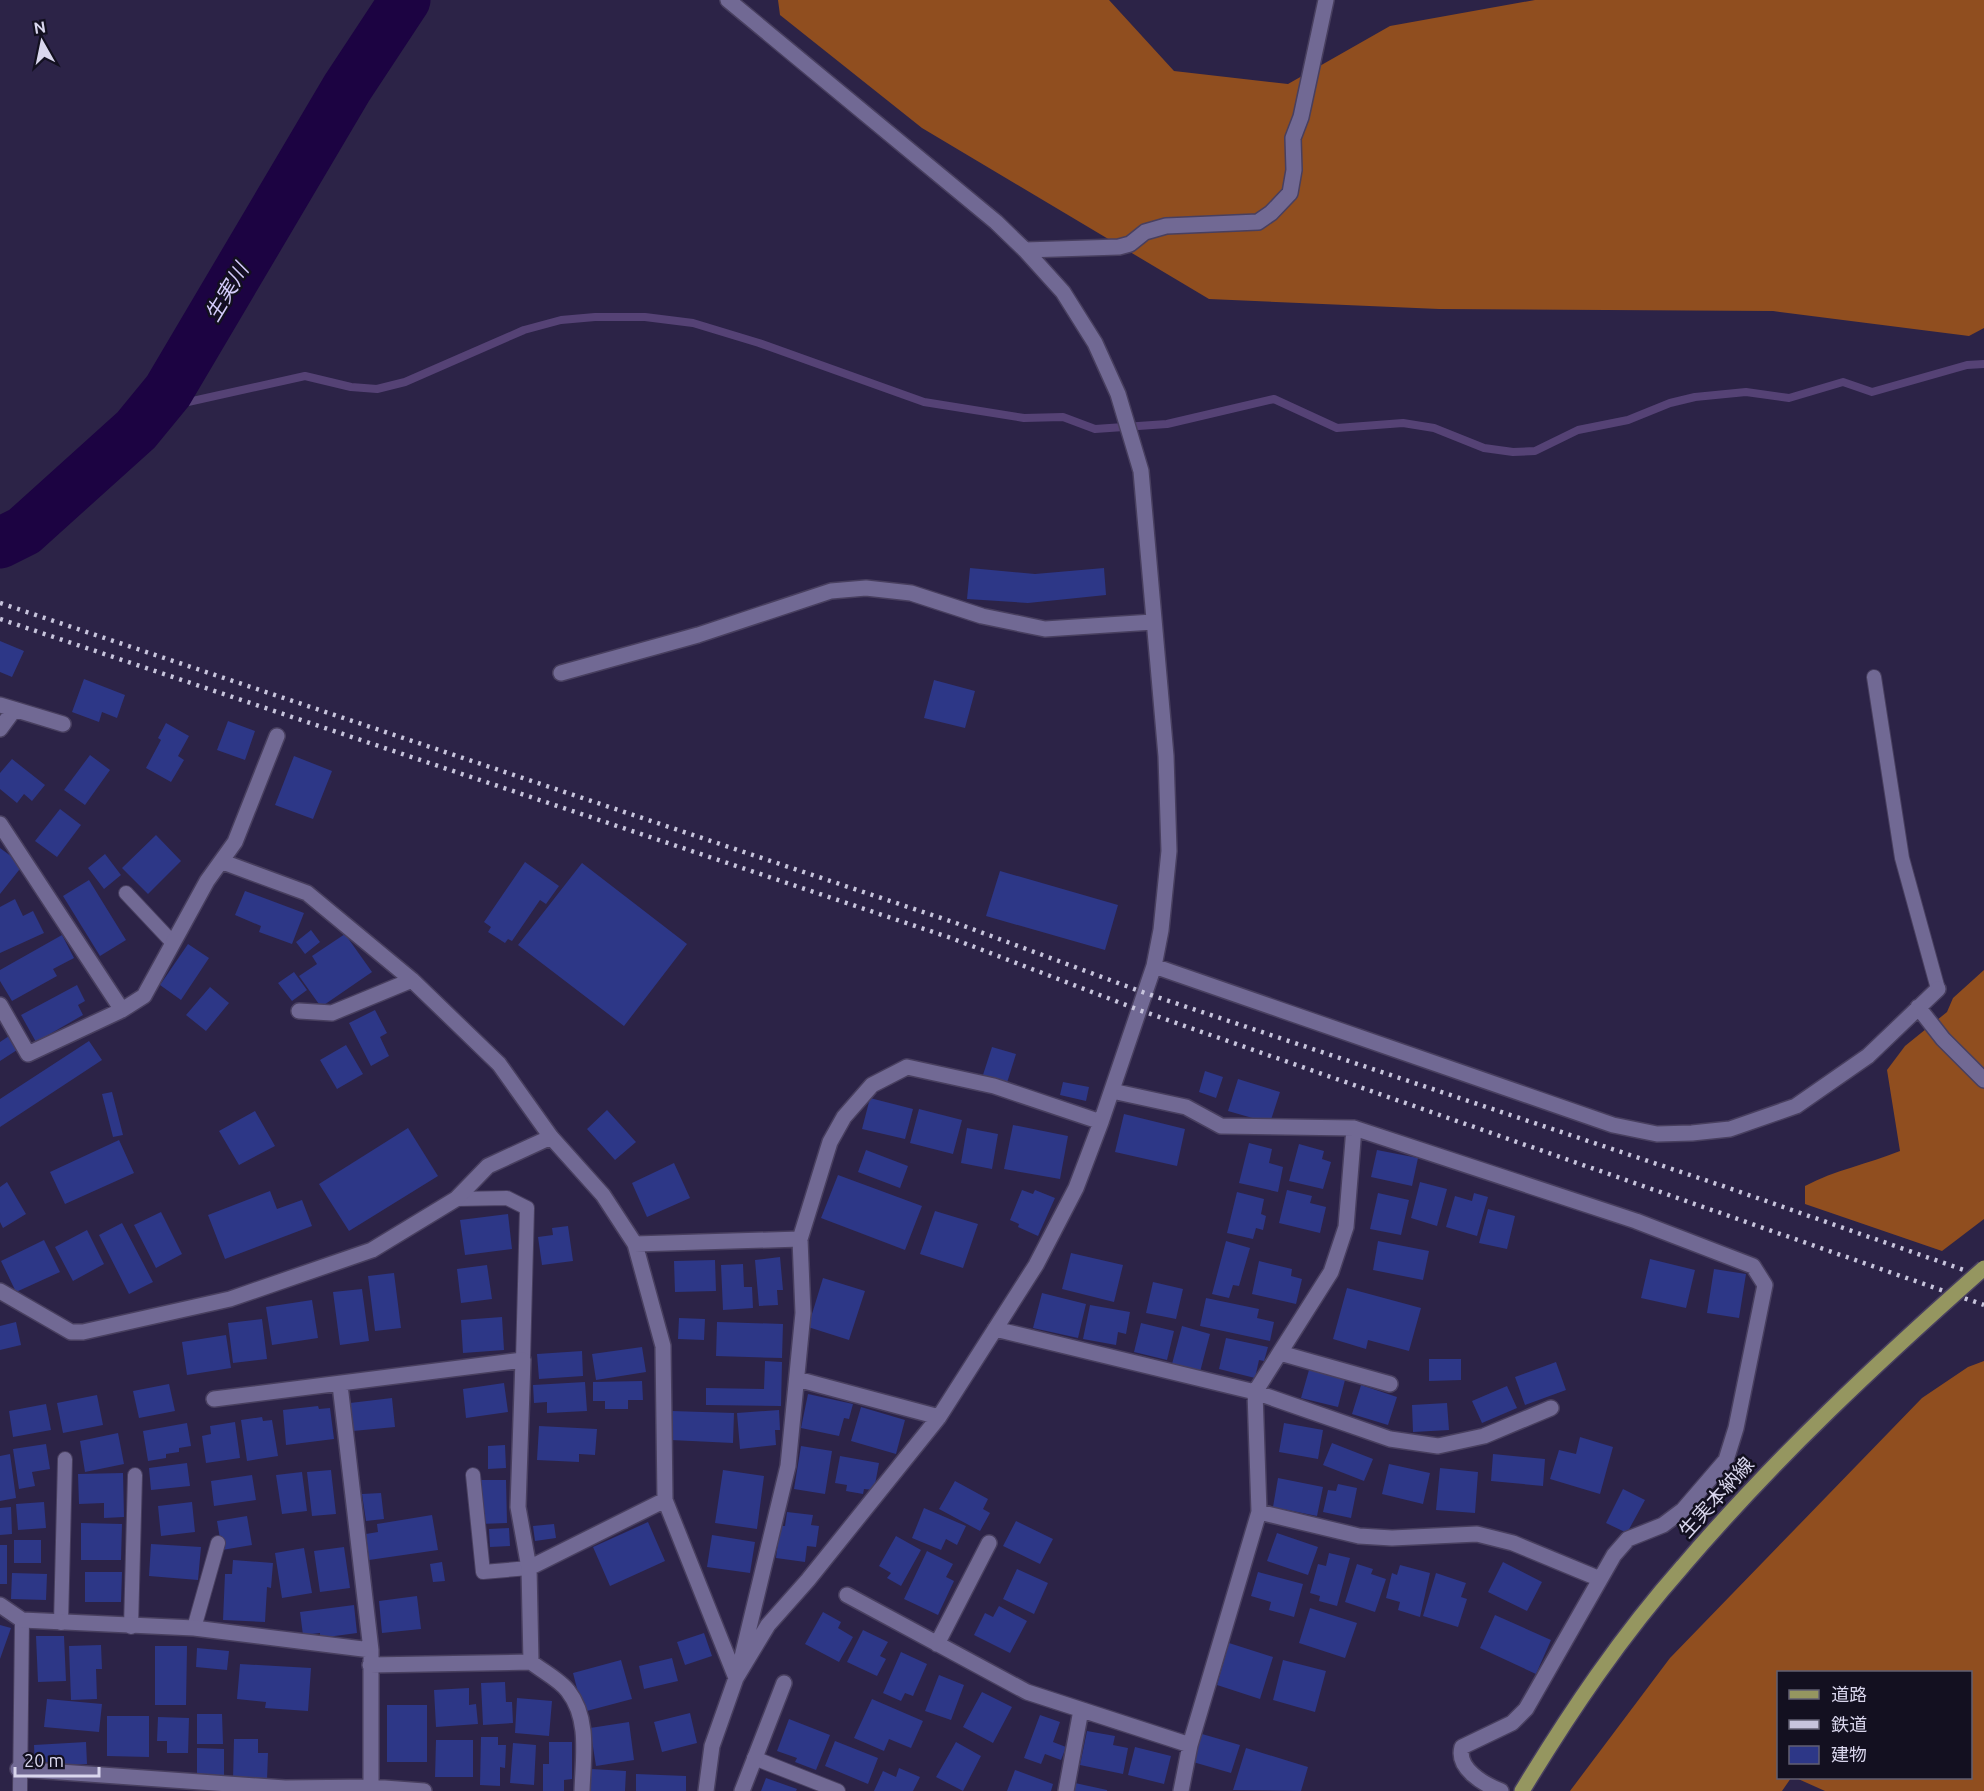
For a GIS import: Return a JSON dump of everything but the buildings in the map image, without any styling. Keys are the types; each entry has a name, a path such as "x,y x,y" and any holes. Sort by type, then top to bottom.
{"main road":[{"name":"生実本納線","path":"1522,1791 1596,1674 1646,1608 1683,1566 1810,1428 1895,1346 1984,1268"}],"street":[{"path":"728,0 996,222 1025,250 1070,303 1095,343 1118,394 1141,471 1166,756 1169,851 1166,896 1154,966 1112,1091 1076,1188 1036,1265 939,1417 808,1580 768,1625 736,1678"},
{"path":"1025,250 1119,247 1130,244 1145,232 1166,226 1249,224 1271,213 1290,193 1294,170 1293,138 1301,117 1326,0"},
{"path":"561,673 698,635 831,591 866,588 911,593 982,616 1045,629 1153,622"},
{"path":"0,729 7,708 63,724"},
{"path":"0,1005 28,1054 122,1010 144,996 207,881 223,862 235,842 277,736"},
{"path":"0,824 122,1010"},
{"path":"223,862 307,893 412,980 499,1064 551,1137 603,1195 635,1244 663,1346 665,1500 736,1678"},
{"path":"1154,966 1613,1125 1657,1134 1730,1129 1796,1106 1868,1056 1938,989"},
{"path":"299,1011 332,1013 412,980"},
{"path":"1918,1007 1943,1039 1984,1080"},
{"path":"706,1791 712,1746 736,1678 788,1466 803,1312 800,1239 830,1142 844,1117 872,1085 907,1067 994,1086 1101,1122"},
{"path":"1112,1091 1186,1107 1221,1126 1354,1128 1668,1233 1753,1266 1765,1285 1736,1428 1726,1460 1683,1510 1663,1525 1628,1539 1614,1556 1526,1708 1512,1723 1462,1747 1460,1756 1462,1765 1501,1791"},
{"path":"1181,1791 1190,1745 1259,1512 1255,1392 1331,1272 1346,1227 1354,1128"},
{"path":"0,1291 71,1332 83,1332 230,1299 361,1254 456,1199 488,1167 551,1137"},
{"path":"635,1244 800,1239"},
{"path":"995,1329 1255,1392 1390,1439 1438,1446 1484,1436 1551,1408"},
{"path":"1280,1353 1390,1384"},
{"path":"214,1399 340,1385 523,1360 518,1507 529,1568 531,1662"},
{"path":"796,1379 939,1417"},
{"path":"340,1385 371,1657 371,1787"},
{"path":"529,1568 665,1500"},
{"path":"1259,1512 1359,1536 1392,1538 1477,1534 1513,1542 1600,1578"},
{"path":"937,1644 988,1543"},
{"path":"847,1595 1027,1692 1190,1745"},
{"path":"0,1605 22,1620 131,1627 194,1628 371,1657 531,1662 568,1690 576,1705 584,1729 582,1791"},
{"path":"742,1791 784,1683"},
{"path":"1066,1791 1081,1710"},
{"path":"18,1769 285,1789 371,1787 424,1791"}],"lane":[{"path":"1874,677 1902,858 1938,989"},
{"path":"126,893 173,943"},
{"path":"456,1199 507,1198 527,1208 523,1360"},
{"path":"61,1623 65,1459"},
{"path":"131,1627 135,1475"},
{"path":"474,1475 483,1572 529,1568"},
{"path":"194,1628 218,1543"},
{"path":"20,1791 18,1769 22,1620"},
{"path":"754,1758 838,1791"}],"shaded area":[{"path":"778,0 1109,0 1174,71 1288,84 1390,26 1535,0 1984,0 1984,328 1969,336 1773,311 1439,309 1209,299 922,128 780,15"},
{"path":"1984,970 1984,1219 1942,1251 1805,1204 1805,1186 1900,1151 1887,1070 1905,1046 1947,1012 1953,998"},
{"path":"1984,1361 1984,1791 1825,1791 1798,1779 1972,1779 1972,1671 1777,1671 1777,1779 1790,1779 1782,1791 1570,1791 1670,1658 1922,1398 1968,1367"}],"waterway":[{"name":"生実川","path":"0,543 24,531 136,430 168,391 347,88 405,0"},
{"path":"152,410 305,376 351,387 377,389 405,382 524,330 561,320 595,317 645,317 693,323 759,343 924,402 1024,418 1063,417 1095,429 1167,424 1274,399 1337,428 1403,423 1434,428 1484,448 1513,452 1535,451 1578,430 1628,420 1670,403 1695,397 1746,392 1789,398 1843,382 1872,392 1967,365 1984,364"}],"railway":[{"path":"0,603 956,923 1145,993 1723,1186 1984,1277"},
{"path":"0,619 951,938 1139,1010 1984,1305"}]}
